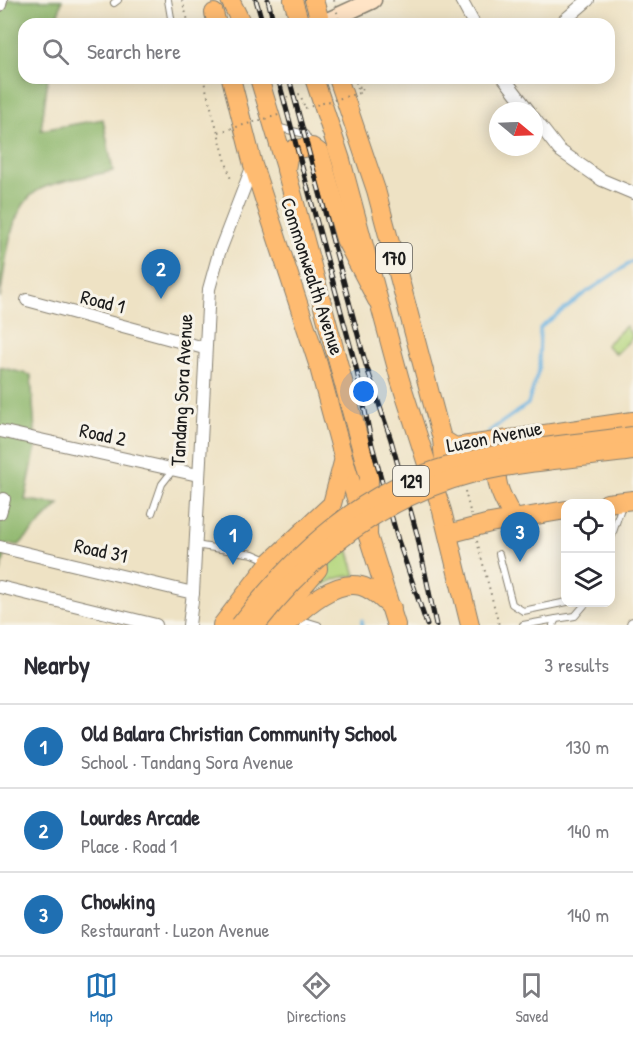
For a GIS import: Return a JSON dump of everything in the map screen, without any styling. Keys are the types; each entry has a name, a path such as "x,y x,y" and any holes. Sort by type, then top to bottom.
{"main road":[{"path":"230,0 239,18"},
{"path":"293,0 298,18"},
{"path":"314,0 318,18"},
{"path":"333,18 373,0"},
{"name":"Commonwealth Avenue","path":"233,84 253,165 318,364 344,460 394,616"},
{"path":"262,84 277,120 286,170 369,477 368,536"},
{"name":"170","path":"319,84 377,300 442,511 470,625"},
{"name":"170","path":"341,84 376,190 442,440 447,495 442,511"},
{"path":"286,170 287,159 292,151 312,147 321,156 345,239 377,300"},
{"name":"Luzon Avenue","path":"442,440 455,447 633,421"},
{"name":"Luzon Avenue","path":"240,625 275,580 327,530 356,510 408,482 451,465 496,455 633,436"},
{"path":"514,519 500,495 496,468 505,448 516,437"},
{"name":"Luzon Avenue","path":"256,625 284,591 328,546 367,518 414,495 484,471 633,451"},
{"path":"222,625 276,556 332,504 344,460"},
{"path":"448,534 561,511"},
{"path":"269,625 319,565 317,555 306,547 276,556"},
{"path":"285,625 326,595 348,585 367,589 394,616"}],"street":[{"path":"0,5 1,0"},
{"path":"461,0 471,18"},
{"path":"567,18 588,0"},
{"path":"509,84 522,102"},
{"path":"543,130 559,150 602,180 633,193"},
{"name":"Tandang Sora Avenue","path":"189,625 193,594 204,348 211,280 253,165"},
{"name":"Road 1","path":"27,300 204,348"},
{"name":"Road 2","path":"0,431 198,475"},
{"path":"0,513 4,499"},
{"name":"Road 31","path":"0,547 193,594"},
{"path":"0,587 156,625"}],"lane":[{"path":"168,0 171,18"},
{"path":"277,120 305,134 312,147"},
{"path":"152,513 162,484 173,469"},
{"path":"615,523 621,501"},
{"path":"195,545 276,556"},
{"path":"500,554 512,604 516,609 523,611 561,604"},
{"path":"523,625 555,622 575,616 583,607"},
{"path":"303,625 308,622 318,625"}],"path":[{"path":"182,0 187,18"},
{"path":"334,0 338,18"},
{"path":"205,84 231,180"},
{"path":"357,84 359,93"},
{"path":"278,100 300,94 304,108 363,91 362,86 359,87"},
{"path":"213,113 219,132 277,120"},
{"path":"474,527 499,625"}],"green space":[{"path":"0,0 62,0 58,18 18,18 18,84 47,84 41,130 103,119 113,171 45,187 33,194 23,205 11,235 0,298"},
{"path":"626,326 633,337 616,354 606,345"},
{"path":"0,367 31,375 36,446 25,500 59,504 19,545 8,544 0,574"},
{"path":"337,511 356,576 331,581 296,604 303,539"}],"waterway":[{"path":"488,432 528,404 539,369 540,328 584,294 633,261"},
{"path":"362,620 362,625"}],"railway":[{"path":"256,0 261,18"},
{"path":"268,0 272,18"},
{"path":"280,84 356,367 372,445 398,540 427,625"},
{"path":"291,84 366,365 391,440 417,534 436,625"}],"place":[{"name":"Lourdes Arcade","path":"161,299"},
{"name":"Chowking","path":"520,562"},
{"name":"Old Balara Christian Community School","path":"233,565"}]}
